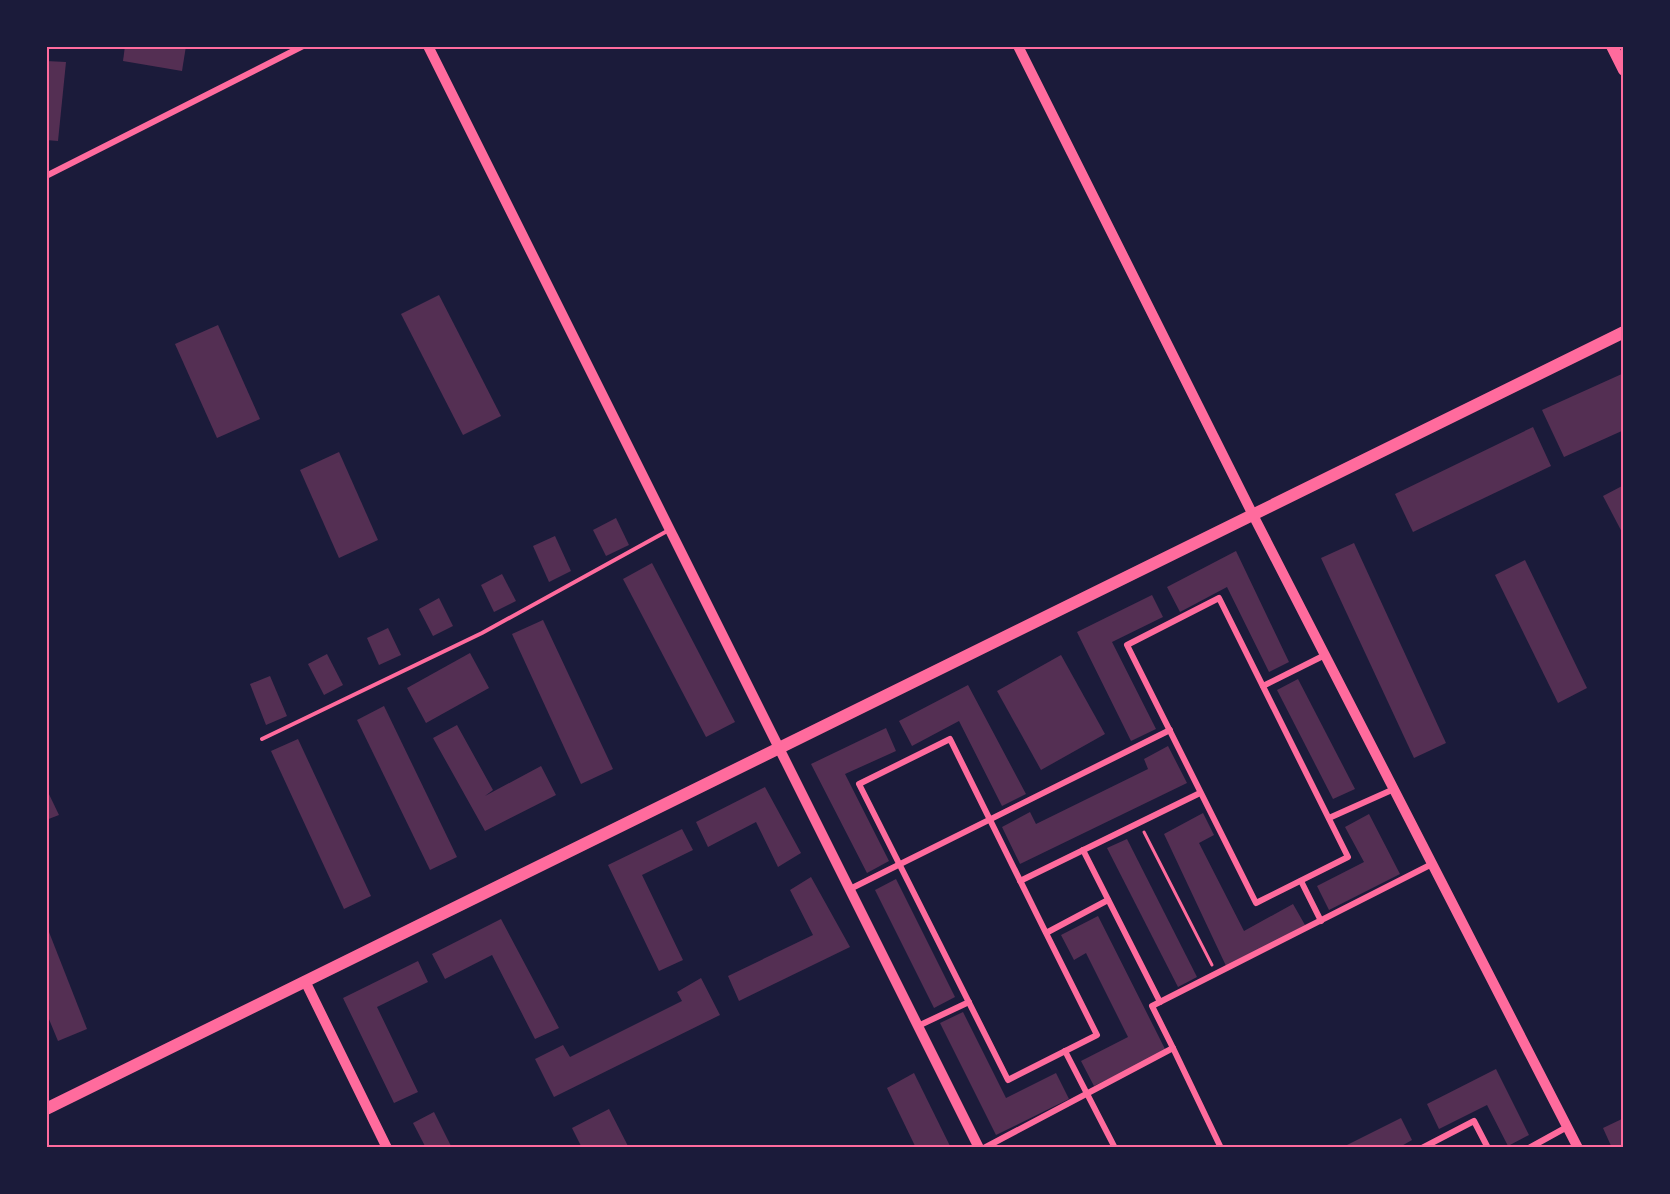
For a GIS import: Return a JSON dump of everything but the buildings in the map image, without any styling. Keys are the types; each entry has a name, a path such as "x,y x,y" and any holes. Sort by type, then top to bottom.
{"main road":[{"path":"1612,46 1623,70"},
{"path":"46,1109 1623,332"}],"street":[{"path":"46,176 303,46"},
{"path":"428,46 918,1026 982,1148 1173,1048"},
{"path":"1018,46 1324,655 1578,1148"},
{"path":"1219,598 1348,857 1256,903 1170,730 1127,645 1219,598"},
{"path":"1263,686 1324,655"},
{"path":"850,889 1170,730"},
{"path":"950,739 1097,1035 1008,1080 899,864 859,784 950,739"},
{"path":"1329,818 1394,789"},
{"path":"1020,881 1200,793"},
{"path":"1083,850 1160,1002"},
{"path":"1220,1147 1152,1006 1432,864"},
{"path":"1301,881 1321,921"},
{"path":"1046,933 1108,900"},
{"path":"305,981 387,1148"},
{"path":"918,1026 969,1002"},
{"path":"1065,1051 1115,1148"},
{"path":"1422,1148 1474,1121 1488,1148"},
{"path":"1529,1148 1567,1127"}],"lane":[{"path":"262,739 482,633 670,530"}],"path":[{"path":"1139,823 1216,974"}]}
